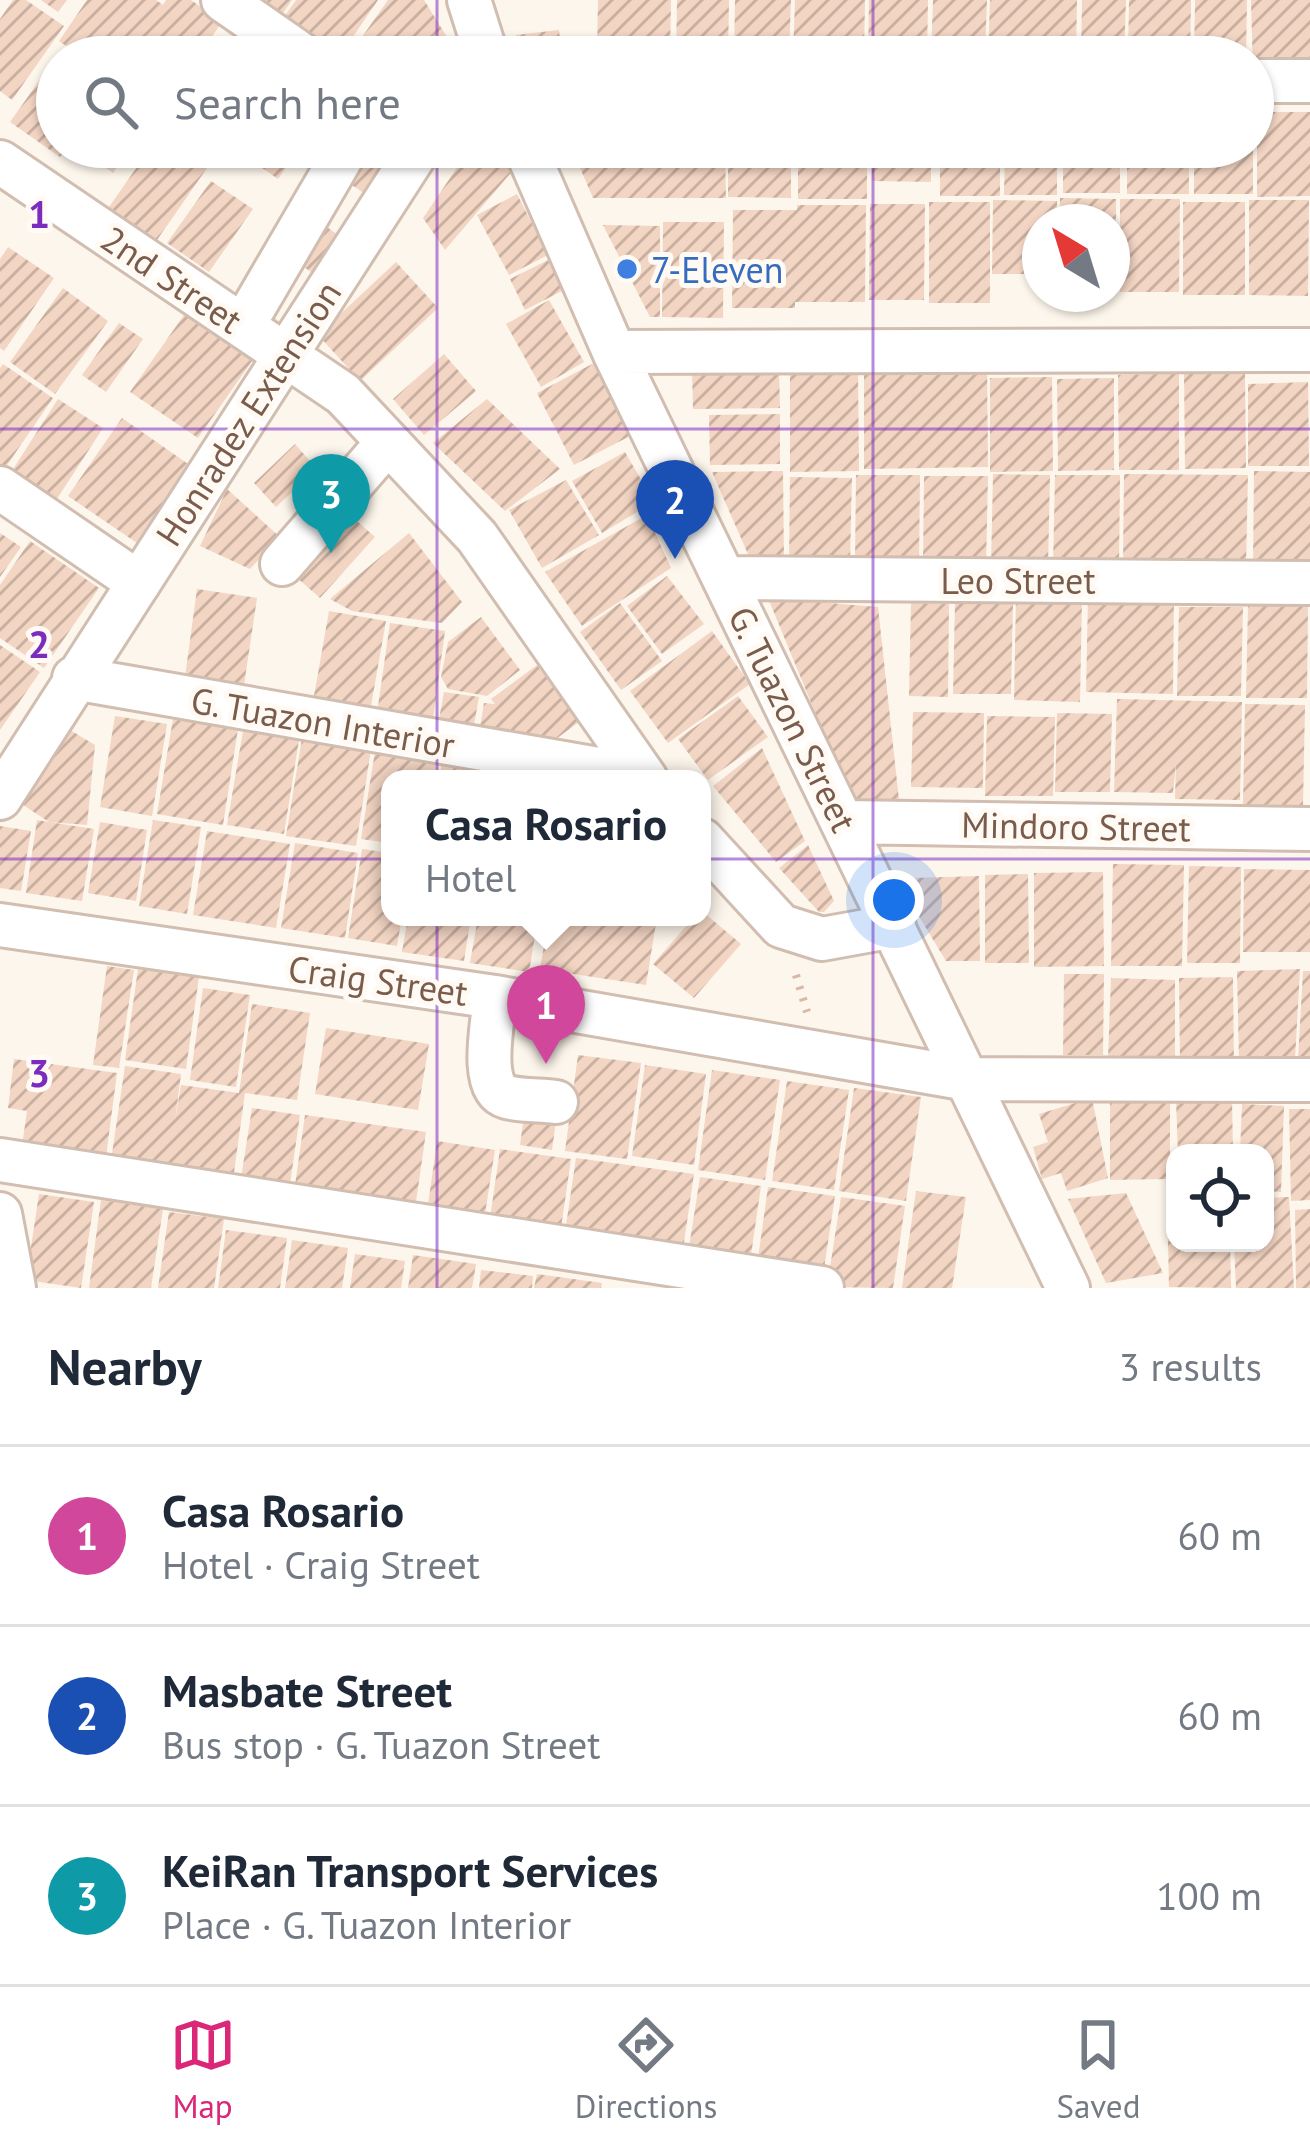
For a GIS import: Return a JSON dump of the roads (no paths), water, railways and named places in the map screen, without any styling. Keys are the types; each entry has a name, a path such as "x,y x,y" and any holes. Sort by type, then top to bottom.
{"street":[{"path":"223,0 275,36"},
{"path":"470,0 481,36"},
{"path":"1274,81 1310,81"},
{"name":"2nd Street","path":"0,162 285,355"},
{"path":"243,326 335,168"},
{"name":"Honradez Extension","path":"0,798 406,168"},
{"name":"G. Tuazon Street","path":"534,168 614,352 1067,1288"},
{"path":"614,352 1310,350"},
{"name":"G. Tuazon Interior","path":"285,355 343,394 477,537 639,770"},
{"path":"283,564 388,442"},
{"path":"0,488 140,583"},
{"name":"Leo Street","path":"726,578 1310,583"},
{"name":"G. Tuazon Interior","path":"74,678 599,770"},
{"name":"Mindoro Street","path":"842,822 1310,829"},
{"path":"711,850 781,926 822,939 894,926"},
{"name":"Craig Street","path":"0,925 495,997 968,1079 1310,1080"},
{"path":"495,997 488,1077 504,1097 556,1102"},
{"path":"0,1160 822,1288"},
{"path":"0,1214 14,1288"}],"place":[{"name":"7-Eleven","path":"627,269"},
{"name":"KeiRan Transport Services","path":"331,553"},
{"name":"Masbate Street","path":"675,559"},
{"name":"Casa Rosario","path":"546,1064"}]}
